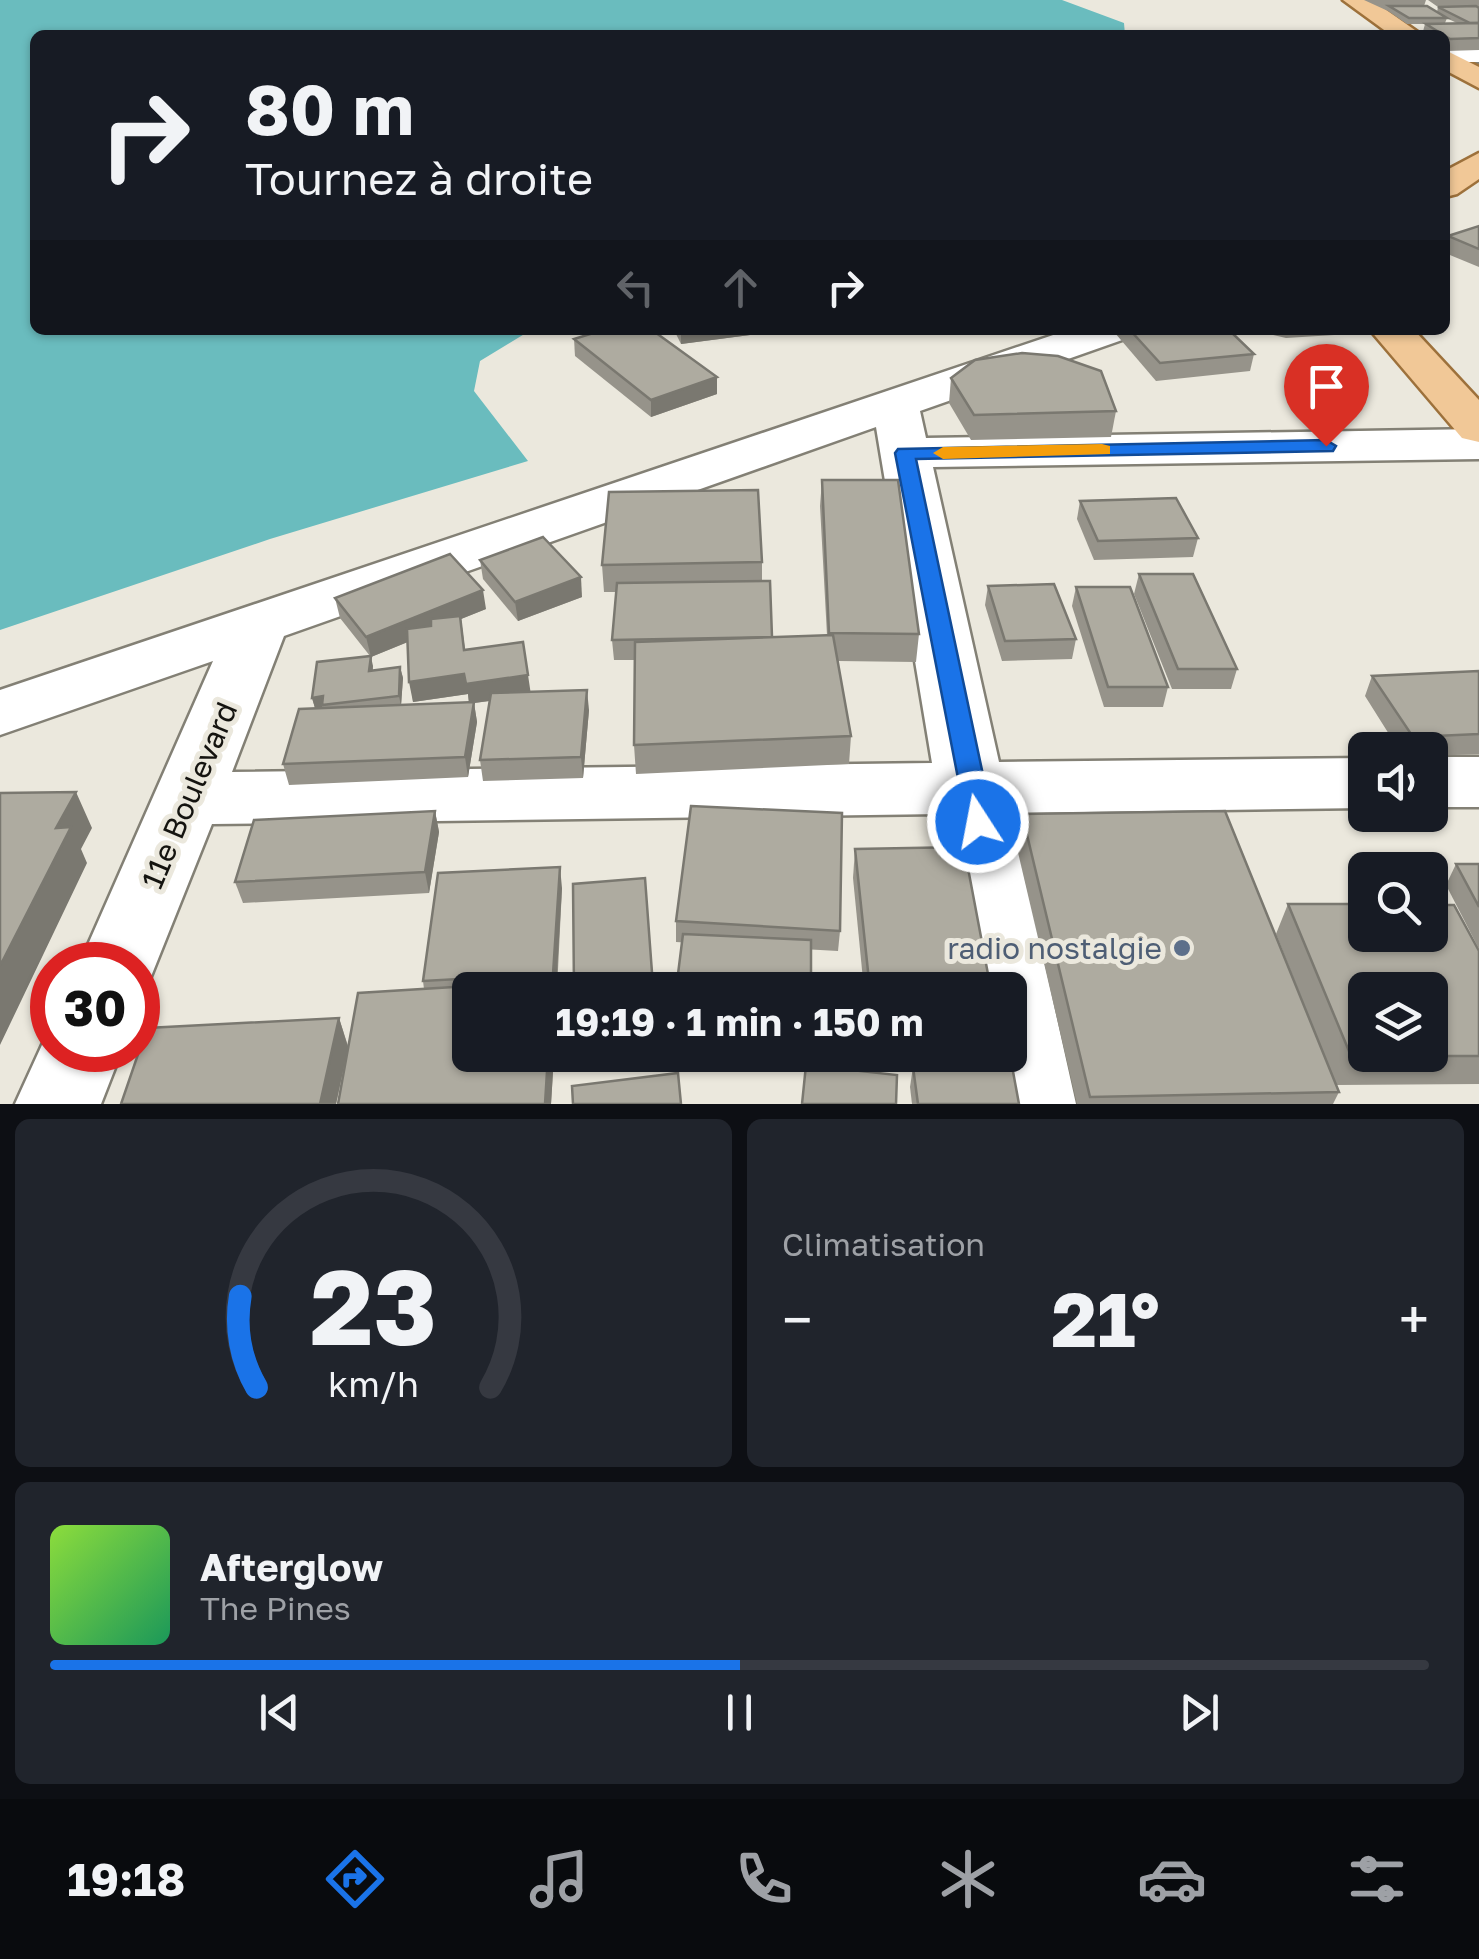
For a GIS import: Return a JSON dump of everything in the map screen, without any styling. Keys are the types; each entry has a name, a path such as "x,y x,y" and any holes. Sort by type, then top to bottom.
{"main road":[{"path":"1356,0 1402,30"},
{"path":"1450,59 1479,79"},
{"path":"1450,183 1479,163"},
{"path":"1396,335 1479,428"}],"street":[{"path":"1450,56 1479,54"},
{"path":"0,713 259,625 900,428 1099,335"},
{"path":"900,428 1479,444"},
{"path":"900,428 1033,1104"},
{"name":"11e Boulevard","path":"128,942 259,625"},
{"path":"1448,782 1479,782"},
{"path":"189,798 1348,783"},
{"path":"58,1104 72,1072"}],"water":[{"path":"0,0 1062,0 1124,23 1125,30 30,30 30,335 523,335 480,361 474,391 528,461 270,539 0,630"}],"building":[{"path":"1389,6 1427,6 1447,18 1409,18"},
{"path":"1476,6 1479,23 1470,23 1438,7"},
{"path":"1479,23 1479,38 1450,39 1450,30 1436,30 1426,24"},
{"path":"1479,226 1479,249 1450,237"},
{"path":"587,335 659,335 717,377 651,400 574,339"},
{"path":"1135,335 1234,335 1254,354 1160,363"},
{"path":"1022,353 1058,356 1101,371 1116,411 974,415 951,378 975,360"},
{"path":"822,480 898,480 919,634 829,633"},
{"path":"758,490 762,562 602,565 609,492"},
{"path":"1176,498 1198,538 1098,541 1080,501"},
{"path":"543,537 581,577 515,602 480,560"},
{"path":"450,554 483,590 366,637 335,598"},
{"path":"1139,574 1193,574 1237,669 1178,669"},
{"path":"770,581 772,637 612,640 617,583"},
{"path":"1054,584 1076,639 1005,641 988,586"},
{"path":"1076,587 1130,587 1168,687 1108,687"},
{"path":"460,616 464,650 523,642 528,675 466,684 464,674 409,682 407,629 431,626 431,619"},
{"path":"833,635 851,736 634,745 635,642"},
{"path":"371,656 369,671 400,667 399,696 322,705 323,696 312,698 317,662"},
{"path":"1479,671 1479,734 1410,732 1372,676"},
{"path":"587,690 581,757 480,760 491,693"},
{"path":"474,702 465,757 283,764 299,709"},
{"path":"76,792 56,828 71,827 0,966 0,793"},
{"path":"691,806 842,813 840,931 676,921"},
{"path":"435,811 425,872 235,882 254,820"},
{"path":"1225,811 1339,1092 1090,1097 1022,814"},
{"path":"964,847 988,972 868,972 855,849"},
{"path":"1456,864 1479,864 1479,907"},
{"path":"560,867 553,972 452,972 452,979 423,981 438,873"},
{"path":"645,878 652,972 574,972 573,884"},
{"path":"1288,904 1348,904 1348,952 1448,952 1448,905 1454,905 1479,951 1479,1056 1448,1056 1448,972 1348,972 1348,1049"},
{"path":"683,934 811,940 811,972 678,972"},
{"path":"452,987 452,1072 547,1072 545,1104 338,1104 358,993"},
{"path":"339,1018 320,1104 121,1104 132,1072 160,1072 160,1027"},
{"path":"805,1072 897,1075 896,1104 802,1104"},
{"path":"914,1072 1013,1072 1019,1104 918,1104"},
{"path":"678,1073 681,1104 573,1104 572,1086"}],"slow traffic":[{"path":"943,453 1102,450"}],"place":[{"name":"radio nostalgie","path":"1182,948"}],"route":[{"path":"978,822 905,453 1326,446"}]}
